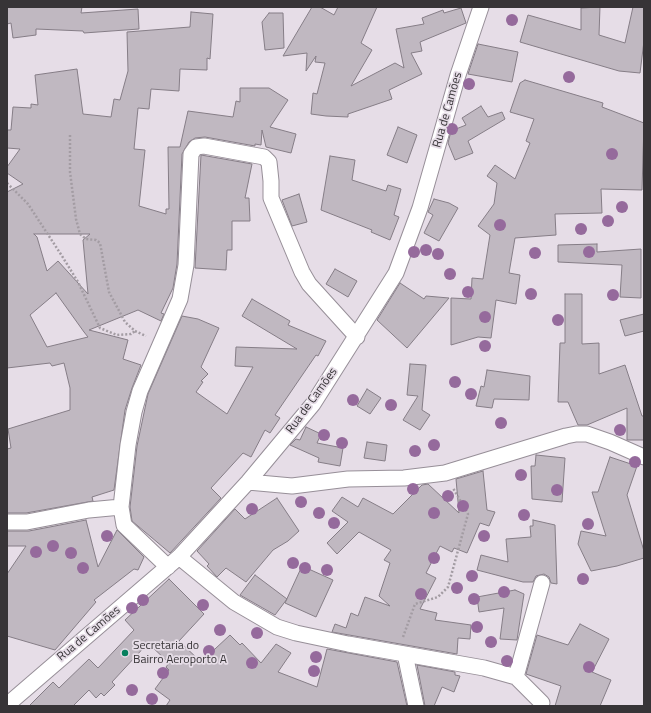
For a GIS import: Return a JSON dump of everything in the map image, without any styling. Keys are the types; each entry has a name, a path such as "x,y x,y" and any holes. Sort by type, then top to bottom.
{"street":[{"name":"Rua de Camões","path":"7,705 173,562 248,482 313,404 357,337 396,272 409,239 458,75 481,7"},
{"path":"357,337 309,284 302,272 271,198 269,162 264,156 204,146 196,147 192,154 186,265 180,299 140,391 134,412 128,445 121,507 124,525 173,562 234,602 277,627 296,633 484,668 516,677 542,703"},
{"path":"248,482 292,486 348,479 404,478 445,473 576,434 587,434 610,442 644,458"},
{"path":"7,522 27,522 89,510 121,507"},
{"path":"516,677 542,583"},
{"path":"401,653 416,706"}],"path":[{"path":"70,135 70,172 76,220 80,234 86,239 96,240 100,243 109,292 125,322 135,331 161,343"},
{"path":"8,185 28,204 62,256 78,282 100,328 117,335 131,334 135,331"},
{"path":"401,653 415,604 438,597 448,587 468,514 445,473"}],"building":[{"path":"7,7 82,7 81,13 138,9 139,29 84,33 83,31 36,29 36,35 13,38 11,23 7,24"},
{"path":"312,7 320,7 334,15 338,7 377,7 361,43 372,50 351,86 395,63 404,68 396,29 424,24 422,18 443,10 444,13 461,8 466,23 420,42 422,51 411,53 422,74 389,90 392,99 348,114 348,117 326,116 311,114 313,93 317,94 325,63 315,62 316,56 306,71 307,53 283,56"},
{"path":"600,7 599,35 625,43 633,7 644,7 644,41 640,73 619,71 520,42 528,15 581,30 581,8"},
{"path":"191,12 213,14 210,59 207,58 207,70 180,69 179,91 151,89 149,109 138,108 134,149 145,150 139,206 166,214 166,209 169,209 168,147 180,147 188,111 233,117 236,101 240,102 240,88 269,88 288,100 270,127 296,134 291,153 266,147 262,130 261,145 255,144 255,146 205,137 195,138 189,142 182,154 177,264 173,288 161,313 164,314 161,321 138,310 89,330 128,340 123,359 141,365 125,410 114,490 92,497 93,501 26,513 7,513 7,449 11,448 8,429 70,410 70,388 64,363 52,366 50,363 7,368 7,192 23,184 7,173 7,167 20,149 7,148 7,130 11,130 13,107 31,108 31,104 38,105 35,75 77,69 83,114 111,117 114,99 120,100 128,71 127,32 190,27","holes":["34,234 90,234 83,240 88,294 58,261 47,271 37,237","56,293 88,337 47,347 30,315"]},
{"path":"269,13 283,13 284,48 265,50 262,22"},
{"path":"478,44 518,52 512,82 468,74"},
{"path":"525,80 603,103 602,107 644,123 642,190 601,189 602,213 555,214 556,235 515,238 509,273 520,275 516,304 496,300 491,338 478,337 451,345 451,298 471,299 472,278 483,279 490,235 478,226 494,204 497,183 487,176 495,165 515,179 530,143 526,141 534,119 510,112 520,83"},
{"path":"481,106 488,117 502,112 505,119 468,141 473,153 455,160 448,143 451,131 466,125 462,118"},
{"path":"398,127 417,135 407,163 387,155"},
{"path":"201,155 252,164 245,198 249,198 250,221 232,221 232,250 227,250 226,270 195,268"},
{"path":"330,156 355,160 352,180 386,191 388,185 401,189 394,215 399,217 390,240 371,232 372,230 321,210"},
{"path":"299,194 307,222 292,226 282,200"},
{"path":"434,199 449,203 458,208 439,241 424,233 433,215 428,212"},
{"path":"597,244 597,252 641,249 641,298 620,297 622,265 558,262 558,245"},
{"path":"335,269 357,281 348,297 326,284"},
{"path":"400,283 424,299 426,296 449,298 407,348 377,320"},
{"path":"565,294 582,294 582,344 599,343 599,374 625,365 642,416 644,416 644,440 627,440 627,408 587,425 578,425 568,402 558,402 560,343 565,343"},
{"path":"252,299 290,321 288,325 326,341 318,356 316,355 275,415 280,418 270,433 265,430 251,457 243,453 211,488 221,498 170,553 132,521 130,507 137,446 148,394 182,316 198,319 219,328 201,367 208,374 201,381 203,382 196,392 227,414 253,367 235,366 236,347 297,349 242,316"},
{"path":"644,314 644,331 625,336 620,320"},
{"path":"410,364 426,365 422,410 430,415 420,430 403,420 418,396 407,395"},
{"path":"487,370 530,376 529,400 494,399 492,408 476,406 481,386 484,387"},
{"path":"367,389 381,398 370,414 357,406"},
{"path":"306,427 321,434 317,443 343,448 340,466 318,462 319,458 290,445 296,439 300,440"},
{"path":"367,442 387,445 385,461 364,458"},
{"path":"536,455 565,458 562,502 532,499 531,466 535,466"},
{"path":"610,457 637,466 627,495 644,551 644,558 617,566 591,571 578,544 581,531 606,536 592,492 598,492"},
{"path":"483,471 487,510 495,512 489,526 480,523 467,553 454,548 452,552 440,546 426,573 436,578 420,609 437,613 435,620 471,625 470,639 458,638 457,654 332,632 335,624 346,628 351,613 358,616 365,597 390,606 379,596 390,563 384,560 391,550 359,532 337,554 327,543 348,522 332,511 342,497 358,507 363,498 393,514 422,485 428,484 459,513 456,479"},
{"path":"277,498 299,531 288,541 273,550 246,582 226,568 217,577 207,566 209,564 197,551 235,509 245,519"},
{"path":"86,520 98,567 117,530 144,557 138,570 134,569 94,600 96,602 55,650 7,636 7,574 26,546 7,546 7,531 29,531"},
{"path":"533,520 555,525 557,584 551,583 549,577 544,574 536,576 533,582 523,582 477,570 481,555 508,562 506,539 531,537 530,526 533,526"},
{"path":"302,566 333,580 316,617 285,603"},
{"path":"255,575 287,599 275,615 240,595"},
{"path":"169,579 204,614 179,641 201,662 230,635 240,645 242,643 261,663 276,644 291,653 278,672 317,687 327,649 397,662 407,706 166,706 170,700 155,689 169,670 166,667 169,663 148,643 112,682 115,685 104,696 101,693 96,698 89,690 73,706 29,706 53,682 59,688 89,659 98,668 134,630 125,620"},
{"path":"515,590 524,594 517,640 500,639 504,608 479,612 477,597"},
{"path":"580,624 609,639 592,672 611,680 600,706 555,706 561,686 526,674 537,635 568,645"},
{"path":"417,665 455,672 455,675 460,676 454,692 442,687 434,706 425,706"}],"place":[{"name":"Secretaria do Bairro Aeroporto A","path":"125,653"}]}
